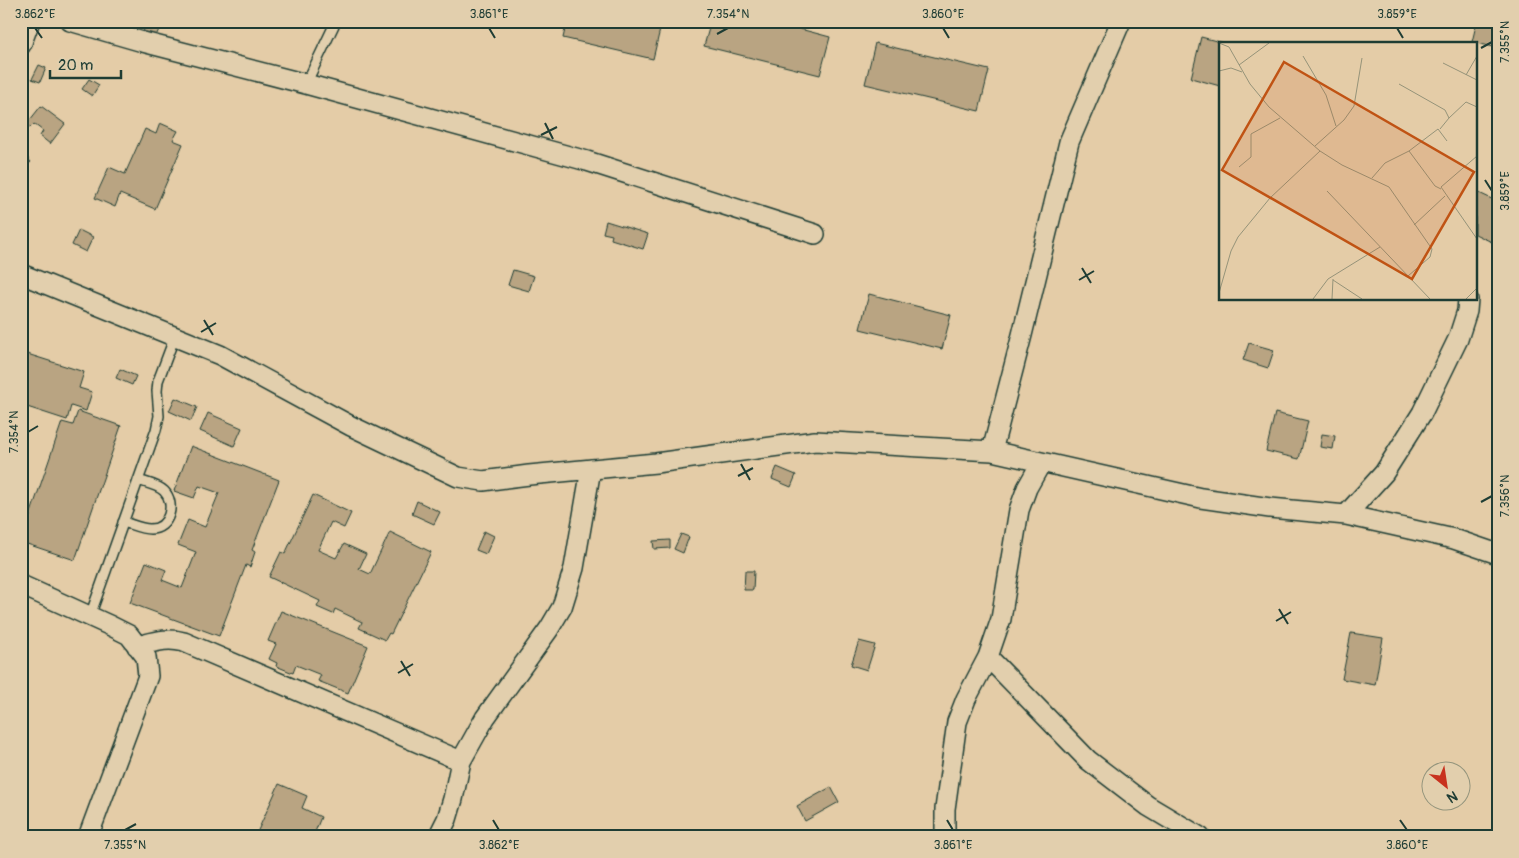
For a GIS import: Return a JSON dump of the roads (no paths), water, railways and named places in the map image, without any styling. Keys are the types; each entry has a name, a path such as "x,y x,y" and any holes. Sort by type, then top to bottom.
{"street":[{"path":"21,45 30,21"},
{"path":"70,21 587,161 815,234"},
{"path":"992,451 1069,142 1121,21"},
{"path":"21,274 220,355 350,426 458,477 483,481 656,463 815,441 992,451 1201,498 1270,508 1346,515 1454,540 1498,554"},
{"path":"1346,515 1384,473 1422,413 1458,338 1467,311 1468,300"},
{"path":"945,837 946,809 958,722 966,699 988,657 1001,619 1019,510 1027,488 1041,463"},
{"path":"438,837 447,819 461,761 485,718 519,669 550,630 562,607 574,568 592,469"},
{"path":"21,585 129,635 146,657 148,676 88,837"},
{"path":"137,646 163,639 184,642 461,761"},
{"path":"988,657 1088,760 1148,806 1200,837"}],"lane":[{"path":"306,84 336,21"},
{"path":"90,616 156,430 158,381 175,336"},
{"path":"123,522 150,529 156,528 170,514 171,503 164,491 138,480"}]}
